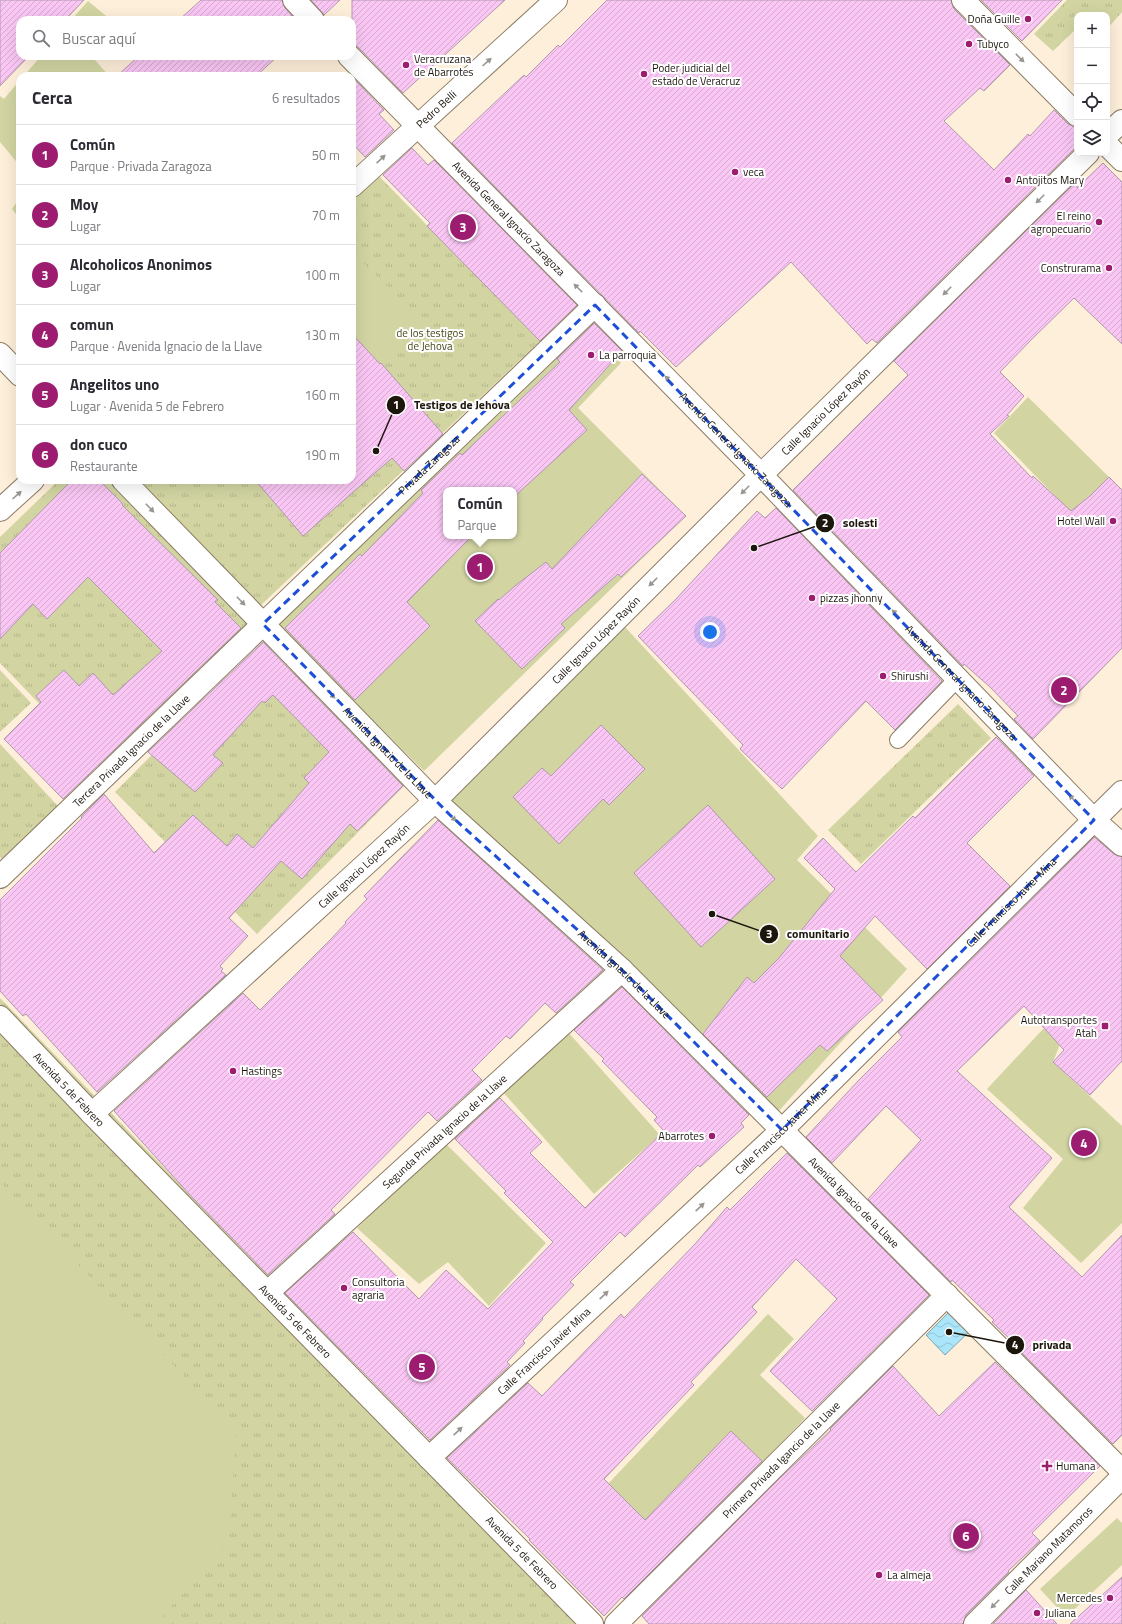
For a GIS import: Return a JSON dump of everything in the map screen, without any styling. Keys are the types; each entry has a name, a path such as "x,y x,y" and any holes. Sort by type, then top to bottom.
{"street":[{"path":"294,0 309,16"},
{"name":"Pedro Belli","path":"356,182 417,125 556,0"},
{"path":"963,0 1074,112"},
{"name":"Avenida General Ignacio Zaragoza","path":"353,60 761,474 1094,820 1122,845"},
{"path":"1110,132 1122,121"},
{"path":"1110,148 1122,160"},
{"name":"Calle Ignacio López Rayón","path":"92,1114 435,801 761,474 1085,156"},
{"name":"Privada Zaragoza","path":"263,624 595,305"},
{"path":"0,354 16,371"},
{"path":"0,510 29,484"},
{"name":"Avenida Ignacio de la Llave","path":"127,484 435,801 622,970 1122,1471"},
{"name":"Tercera Privada Ignacio de la Llave","path":"0,877 263,624"},
{"name":"Calle Francisco Javier Mina","path":"429,1458 782,1130 1122,792"},
{"name":"Segunda Privada Ignacio de la Llave","path":"267,1293 622,970"},
{"name":"Avenida 5 de Febrero","path":"0,1017 92,1114 592,1624"},
{"name":"Primera Privada Igancio de la Llave","path":"616,1624 947,1295"},
{"name":"Calle Mariano Matamoros","path":"975,1624 1122,1478"}],"lane":[{"path":"898,740 958,678"}],"highlighted area":[{"path":"595,305 1094,820 782,1130 622,970 450,815 263,624"}],"green space":[{"path":"1067,0 1122,0 1122,12 1110,26 1110,12 1074,12 1074,31 1053,51 1034,34"},
{"path":"88,1 106,16 75,16"},
{"path":"38,60 95,60 106,72 27,72"},
{"path":"16,85 16,161 0,142 0,96 4,99"},
{"name":"de los testigos de Jehova","path":"376,173 540,341 259,607 140,484 356,484 356,191"},
{"path":"16,203 16,214 12,209"},
{"path":"356,256 428,326 381,363 356,338"},
{"path":"582,327 621,363 578,408 686,516 424,771 271,619"},
{"path":"1028,397 1109,477 1084,502 1122,565 994,433"},
{"path":"55,484 114,484 248,623 100,767 0,663 0,537"},
{"path":"625,627 818,836 797,860 907,969 777,1113 448,800"},
{"path":"0,670 31,703 0,732"},
{"path":"234,672 265,703 295,672 406,784 257,934 115,792"},
{"path":"958,704 991,738 861,864 828,830"},
{"path":"0,744 58,806 2,859 0,857"},
{"path":"0,998 605,1624 0,1624"},
{"path":"1059,1012 1068,1024 1053,1062 1122,1126 1122,1223 1081,1263 1023,1208 1063,1159 987,1089"},
{"path":"567,1031 660,1135 594,1194 501,1090"},
{"path":"444,1142 546,1243 489,1306 448,1262 419,1284 357,1228"},
{"path":"0,1182 236,1431 229,1540 156,1624 15,1624 0,1609"},
{"path":"768,1314 794,1339 760,1375 805,1418 763,1462 731,1431 645,1521 607,1485"},
{"path":"1117,1518 1122,1523 1122,1565 1066,1617 1040,1589"}],"water":[{"path":"953,1308 973,1328 945,1355 926,1335"}],"building":[{"path":"0,0 84,0 69,16 16,16 16,60 25,60 0,86"},
{"path":"201,0 282,0 285,8 292,16 183,16"},
{"path":"311,0 340,0 324,15"},
{"name":"Veracruzana de Abarrotes","path":"352,0 505,0 403,93 356,46 356,16 352,16"},
{"path":"607,0 951,0 954,9 1010,65 984,91 980,88 944,121 994,170 1028,134 1030,136 1054,110 1068,124 1074,126 1074,149 877,343 872,339 867,344 791,262 676,367 640,331 639,333 452,143 524,75 526,77 558,45 560,47"},
{"name":"Doña Guille","path":"981,0 1062,0 1022,41"},
{"path":"135,60 274,60 260,72 121,72"},
{"path":"356,81 384,110 379,114 394,130 365,157 356,147"},
{"path":"412,148 428,165 434,160 577,305 540,341 427,226 430,223 383,175"},
{"path":"1103,163 1122,182 1122,344 1074,298 1000,372 1024,396 1007,415 1009,416 990,434 1032,478 1033,476 1071,511 1090,496 1109,477 1122,490 1122,648 1033,739 1014,719 1018,716 990,687 964,664 963,666 793,490 908,375 894,361 1077,181 1077,188"},
{"path":"594,323 622,351 569,410 587,430 517,494 517,487 443,487 443,539 469,539 407,602 430,626 355,700 285,628 360,554 362,556 423,493 421,490 460,453 462,455 560,362 557,359"},
{"path":"356,338 380,364 381,363 443,434 404,471 392,458 303,536 258,484 356,484"},
{"path":"642,474 686,516 621,577 618,574 561,624 565,628 522,669 475,621 498,599 499,600 546,562 552,569"},
{"path":"68,484 103,484 123,504 122,505 218,600 215,602 241,628 63,799 4,739 41,702 36,696 64,670 79,686 93,673 113,695 162,651 88,577 47,619 33,604 0,639 0,553"},
{"path":"776,508 942,681 895,730 866,701 782,789 740,749 743,745 638,636 676,599 757,511 765,518"},
{"path":"263,642 403,786 357,831 350,824 302,879 281,861 229,918 248,936 220,966 223,969 221,971 226,975 97,1092 26,1014 23,1016 0,991 0,900 104,794 154,853 193,815 227,846 237,834 253,848 309,783 304,778 329,752 273,695 265,703 262,701 213,755 223,763 195,792 148,752"},
{"path":"601,725 645,769 609,805 603,799 559,844 513,797 542,768 551,776"},
{"path":"996,737 1034,776 967,843 1010,886 927,969 875,916 840,956 883,1000 827,1051 820,1045 767,1097 703,1034 747,977 754,983 779,958 835,889 804,858 823,838 856,872 913,816 915,818"},
{"path":"708,805 775,879 701,947 634,873"},
{"path":"438,820 603,970 556,1013 545,1003 510,1039 506,1036 472,1070 482,1080 437,1121 428,1112 331,1210 335,1214 268,1275 190,1195 114,1111 243,993 260,1010 346,923 345,922 367,899 364,896"},
{"path":"1094,837 1114,854 1122,857 1122,1061 1090,1095 1053,1062 1064,1050 1024,1006 957,1071 1052,1158 1009,1207 1082,1277 1122,1235 1122,1435 1113,1444 1013,1344 1014,1343 992,1322 994,1320 952,1280 951,1282 868,1199 921,1140 886,1106 832,1163 806,1137 858,1081 902,1037 898,1032"},
{"path":"622,987 749,1115 741,1123 744,1127 700,1167 698,1165 625,1237 620,1232 570,1282 574,1285 542,1318 543,1319 523,1341 525,1343 507,1362 510,1365 430,1440 285,1293 353,1232 419,1299 446,1270 488,1309 553,1242 504,1193 506,1191 455,1139 500,1098 542,1142 530,1153 585,1208 664,1131 654,1120 657,1117 602,1061 604,1059 574,1030"},
{"path":"787,1153 929,1295 812,1411 770,1371 837,1299 796,1259 752,1307 757,1312 691,1382 694,1385 604,1479 645,1520 731,1431 762,1461 624,1599 622,1597 604,1616 529,1540 530,1539 447,1458 528,1383 542,1396 621,1314 624,1318 695,1244 727,1207 730,1210"},
{"path":"995,1362 1100,1466 1032,1533 1040,1541 1008,1571 1009,1572 966,1615 963,1624 649,1624 642,1616 782,1476 831,1430 830,1429 893,1366 939,1416"},
{"name":"Mercedes","path":"1122,1577 1122,1624 1070,1624"},
{"path":"1026,1590 1057,1624 993,1624"}],"place":[{"name":"Doña Guille","path":"1028,19"},
{"name":"Tubyco","path":"969,44"},
{"name":"Veracruzana de Abarrotes","path":"406,65"},
{"name":"Poder judicial del estado de Veracruz","path":"644,74"},
{"name":"veca","path":"735,172"},
{"name":"Antojitos Mary","path":"1008,180"},
{"name":"El reino agropecuario","path":"1099,222"},
{"name":"Alcoholicos Anonimos","path":"463,227"},
{"name":"Construrama","path":"1109,268"},
{"name":"La parroquia","path":"591,355"},
{"name":"Testigos de Jehova","path":"376,451"},
{"name":"Hotel Wall","path":"1113,521"},
{"name":"solesti","path":"754,548"},
{"name":"Común","path":"480,567"},
{"name":"pizzas jhonny","path":"812,598"},
{"name":"Shirushi","path":"883,676"},
{"name":"Moy","path":"1064,690"},
{"name":"comunitario","path":"712,914"},
{"name":"Autotransportes Atah","path":"1105,1026"},
{"name":"Hastings","path":"233,1071"},
{"name":"Abarrotes","path":"712,1136"},
{"name":"comun","path":"1084,1143"},
{"name":"Consultoria agraria","path":"344,1288"},
{"name":"privada","path":"949,1332"},
{"name":"Angelitos uno","path":"422,1367"},
{"name":"Humana","path":"1047,1466"},
{"name":"don cuco","path":"966,1536"},
{"name":"La almeja","path":"879,1575"},
{"name":"Mercedes","path":"1110,1598"},
{"name":"Juliana","path":"1037,1613"}]}
